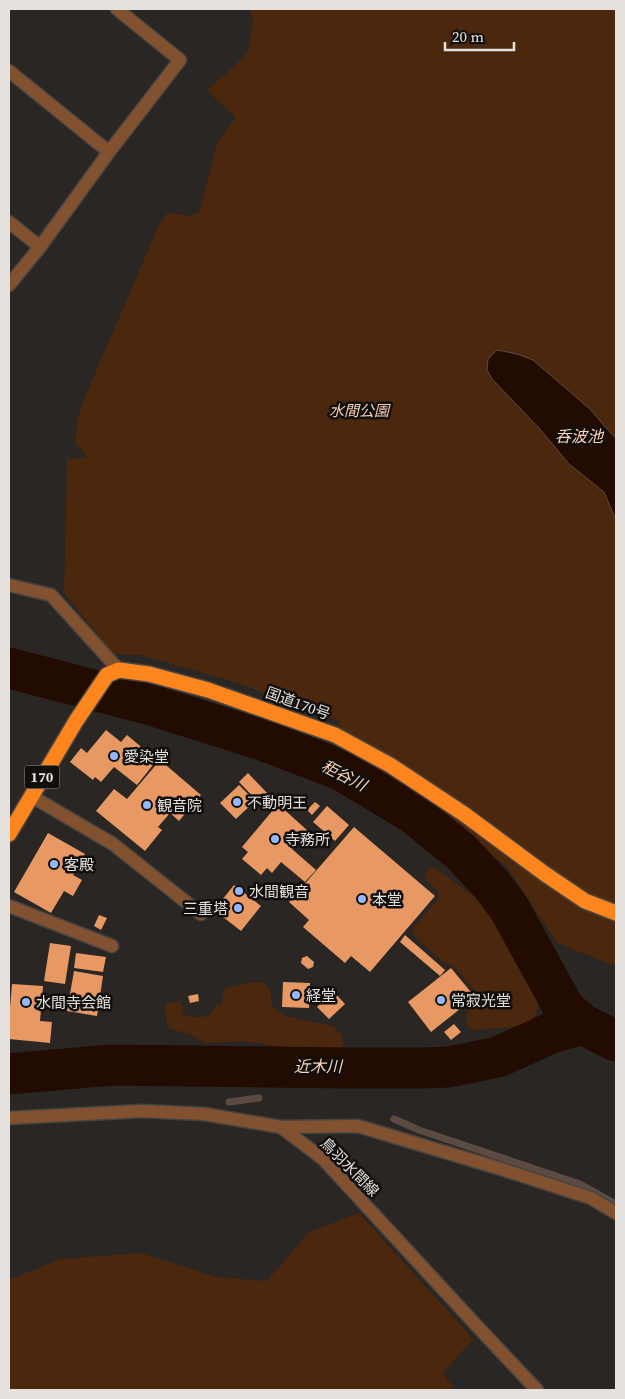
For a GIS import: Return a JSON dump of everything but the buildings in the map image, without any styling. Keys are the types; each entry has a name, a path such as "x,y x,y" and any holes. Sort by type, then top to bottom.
{"highway":[{"name":"170","path":"9,834 76,721 113,672"},
{"name":"国道170号","path":"113,672 149,674 208,690 335,735 390,765 464,814 545,874 586,901 616,913"}],"street":[{"path":"9,285 40,247 109,152 180,60 118,9"},
{"path":"9,71 109,152"},
{"path":"9,222 40,247"},
{"path":"9,585 51,595 113,672"},
{"path":"31,796 113,844 201,914"},
{"path":"9,906 112,946"},
{"name":"鳥羽水間線","path":"9,1118 142,1111 204,1114 281,1127 323,1159 537,1390"},
{"path":"281,1127 358,1126 591,1198 616,1213"}],"green space":[{"name":"水間公園","path":"250,9 616,9 616,966 557,943 506,865 359,770 338,721 238,683 141,655 113,654 64,593 67,459 87,457 75,442 78,417 159,225 167,213 190,216 199,212 218,141 236,117 206,90 248,52 253,21"},
{"path":"429,868 435,868 498,914 506,924 538,1001 536,1012 532,1019 523,1026 471,1030 466,1025 468,1007 477,999 478,995 453,965 445,964 413,935 413,927 439,899 437,890 427,881 424,874"},
{"path":"265,982 270,990 272,1007 285,1016 333,1026 342,1035 343,1047 326,1053 243,1041 205,1043 190,1034 170,1029 167,1025 165,1006 169,1002 179,1002 182,1005 183,1014 193,1017 205,1016 211,1013 216,1005 221,1004 226,988 248,983"},
{"path":"359,1213 473,1339 443,1373 455,1390 9,1390 9,1280 60,1259 141,1253 216,1277 267,1281 309,1232"}],"water":[{"name":"呑波池","path":"497,350 533,360 591,410 616,438 616,520 604,492 569,464 539,428 492,379 487,370 488,359"}],"waterway":[{"name":"秬谷川","path":"9,668 151,705 262,740 341,770 414,814 461,852 491,884 509,908 564,1008 582,1024 616,1041"},
{"name":"近木川","path":"9,1074 111,1065 345,1068 449,1067 498,1057 551,1033 582,1024"},
{"path":"229,1102 259,1098"},
{"path":"394,1119 419,1130 580,1184 616,1204"}],"place":[{"name":"愛染堂","path":"114,756"},
{"name":"不動明王","path":"237,802"},
{"name":"観音院","path":"147,805"},
{"name":"寺務所","path":"275,839"},
{"name":"客殿","path":"54,864"},
{"name":"水間観音","path":"239,891"},
{"name":"本堂","path":"362,899"},
{"name":"三重塔","path":"238,908"},
{"name":"経堂","path":"296,995"},
{"name":"常寂光堂","path":"441,1000"},
{"name":"水間寺会館","path":"26,1002"}]}
